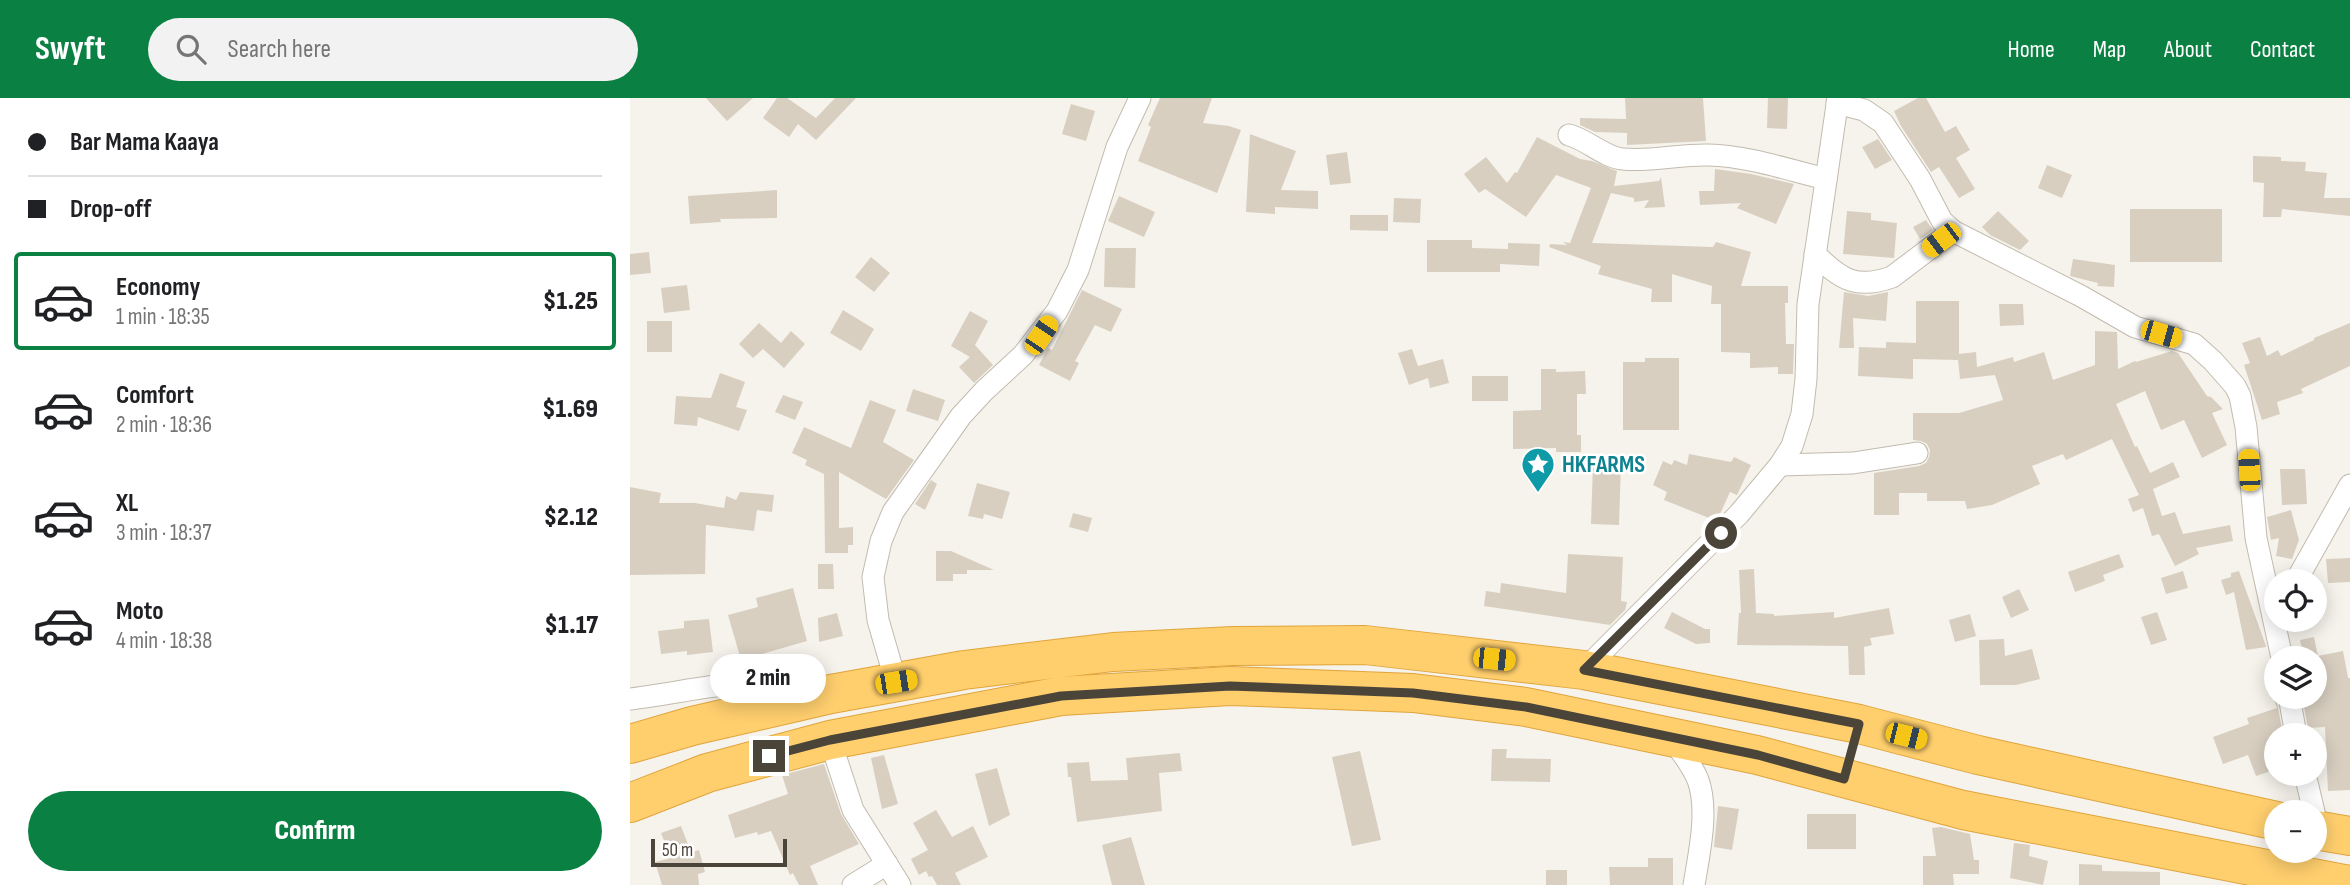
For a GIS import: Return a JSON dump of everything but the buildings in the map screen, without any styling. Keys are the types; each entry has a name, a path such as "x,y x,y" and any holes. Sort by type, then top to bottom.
{"highway":[{"path":"630,744 692,726 831,694 964,670 1113,652 1233,646 1365,645 1584,670 1859,724 1978,755 2264,818"},
{"path":"630,803 707,773 830,740 1061,696 1230,686 1413,693 1526,707 1758,755 1964,810 2338,884"},
{"path":"1844,779 1859,724"},
{"path":"1964,810 1978,755"}],"street":[{"path":"896,682 878,620 873,577 881,541 893,512 961,416 1023,355 1057,311 1078,270 1117,146 1139,98"},
{"path":"1584,670 1703,553 1780,465 1792,446 1802,414 1808,304 1837,100 1864,110 1883,124 1920,179 1942,221 1953,231 2081,296 2135,327 2194,344 2228,378 2240,396 2246,427 2256,538 2264,569"},
{"path":"1569,135 1583,139 1624,160 1727,156 1826,179"},
{"path":"1815,254 1846,280 1863,283 1880,281 1892,277 1953,231"},
{"path":"1780,465 1853,463 1917,453"},
{"path":"2303,569 2350,485"},
{"path":"630,698 711,686 767,682 798,684 831,694"},
{"path":"1671,738 1698,780 1702,797 1700,848 1694,885"},
{"path":"830,740 853,810 900,885"},
{"path":"853,885 887,864"}],"place":[{"name":"HKFARMS","path":"1538,494"}],"route":[{"path":"769,756 830,740 1061,696 1230,686 1413,693 1526,707 1758,755 1844,779 1859,724 1584,670 1721,533"}]}
